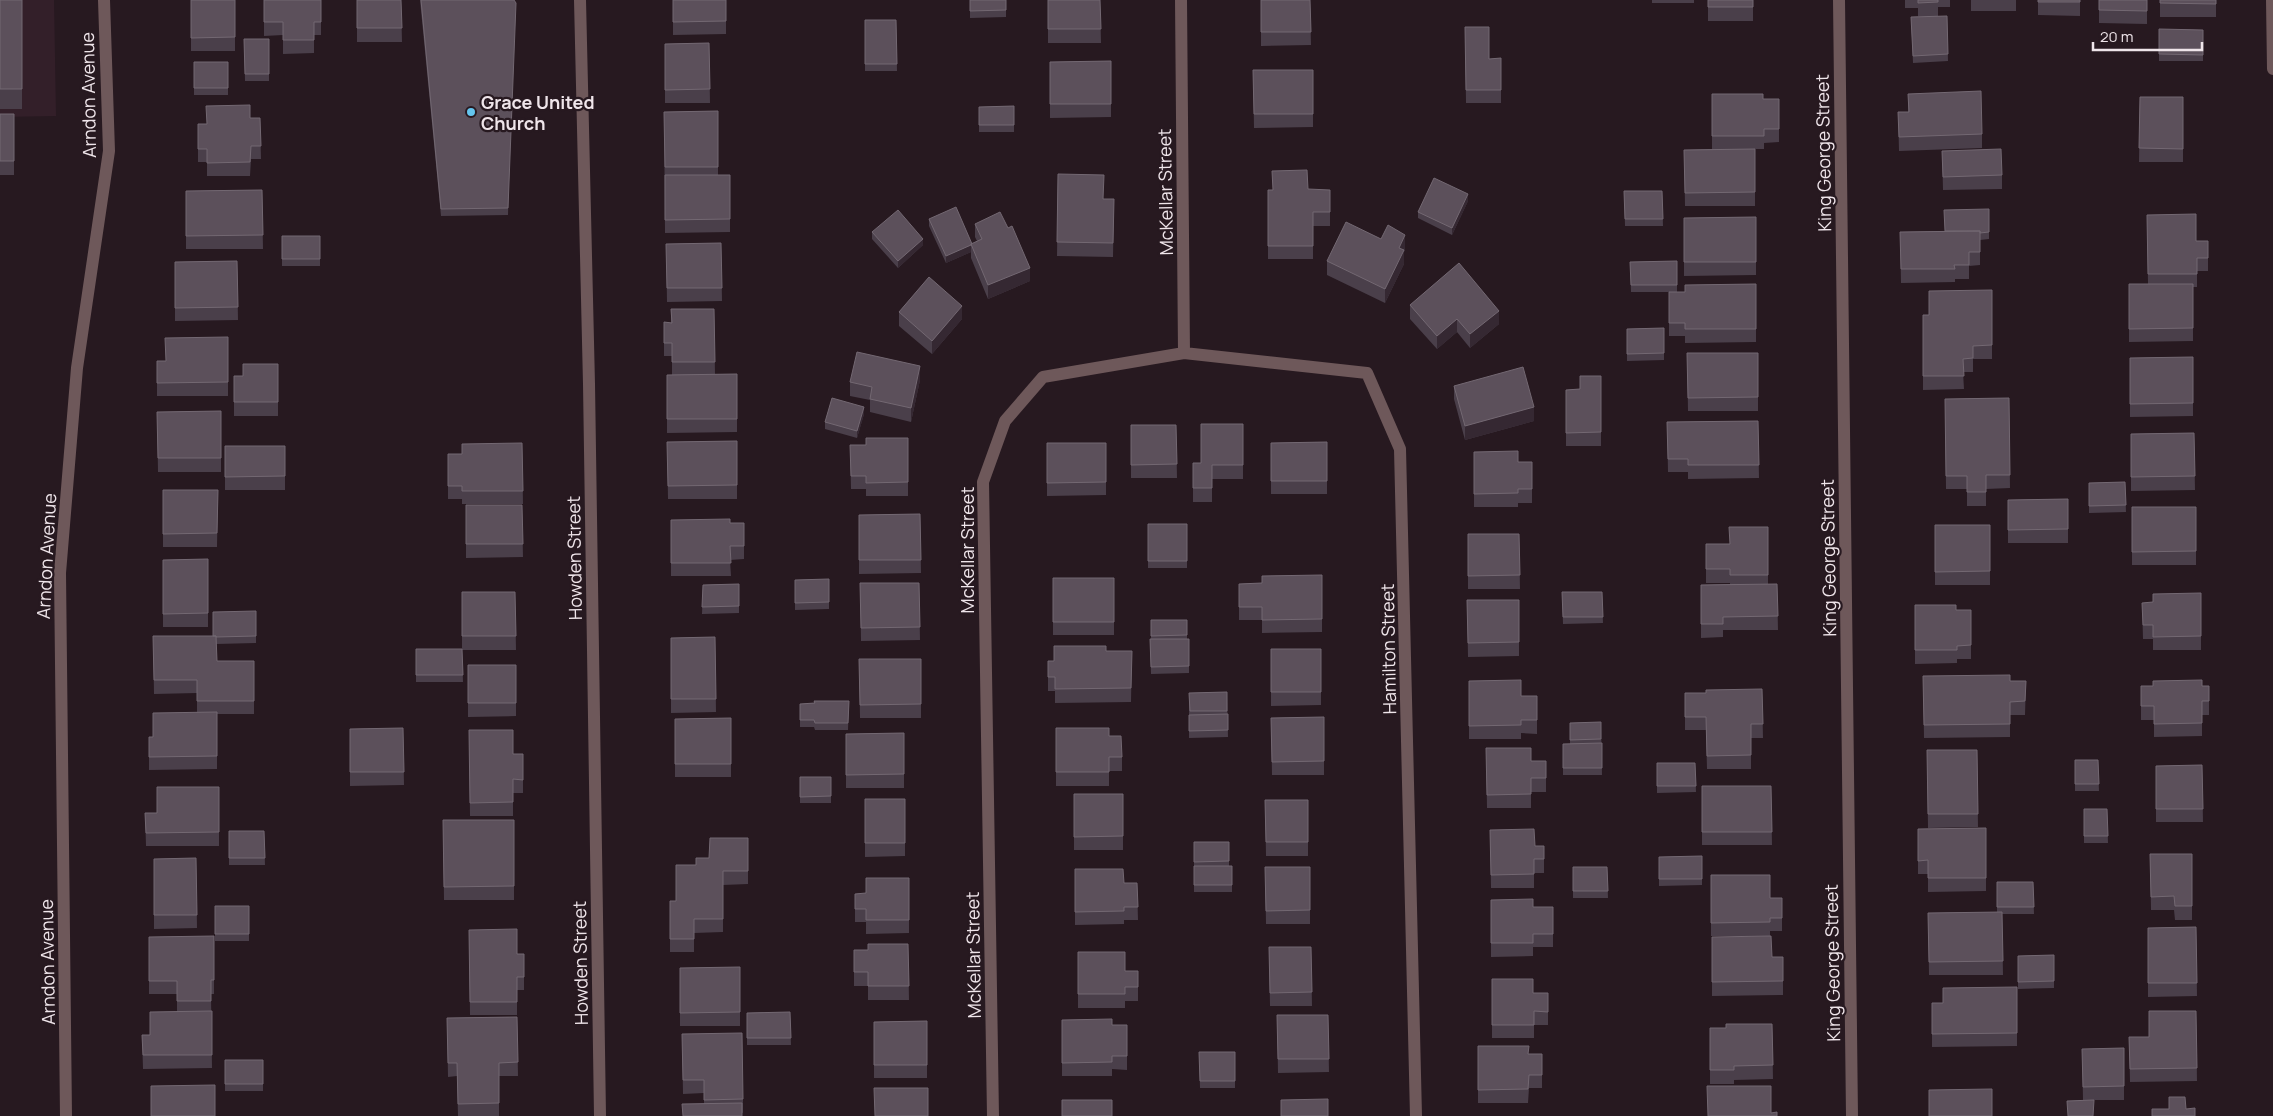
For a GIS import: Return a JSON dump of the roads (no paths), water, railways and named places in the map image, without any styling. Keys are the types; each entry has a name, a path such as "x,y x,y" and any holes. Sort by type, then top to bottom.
{"street":[{"name":"Arndon Avenue","path":"66,1116 60,573 76,368 109,151 104,0"},
{"name":"Howden Street","path":"580,0 589,384 600,1116"},
{"name":"McKellar Street","path":"993,1116 983,482 1005,421 1043,377 1184,353 1181,0"},
{"name":"King George Street","path":"1838,0 1852,1116"},
{"path":"2272,0 2273,69"},
{"name":"Hamilton Street","path":"1184,353 1368,373 1400,449 1416,1116"}],"place":[{"name":"Grace United Church","path":"471,112"}]}
